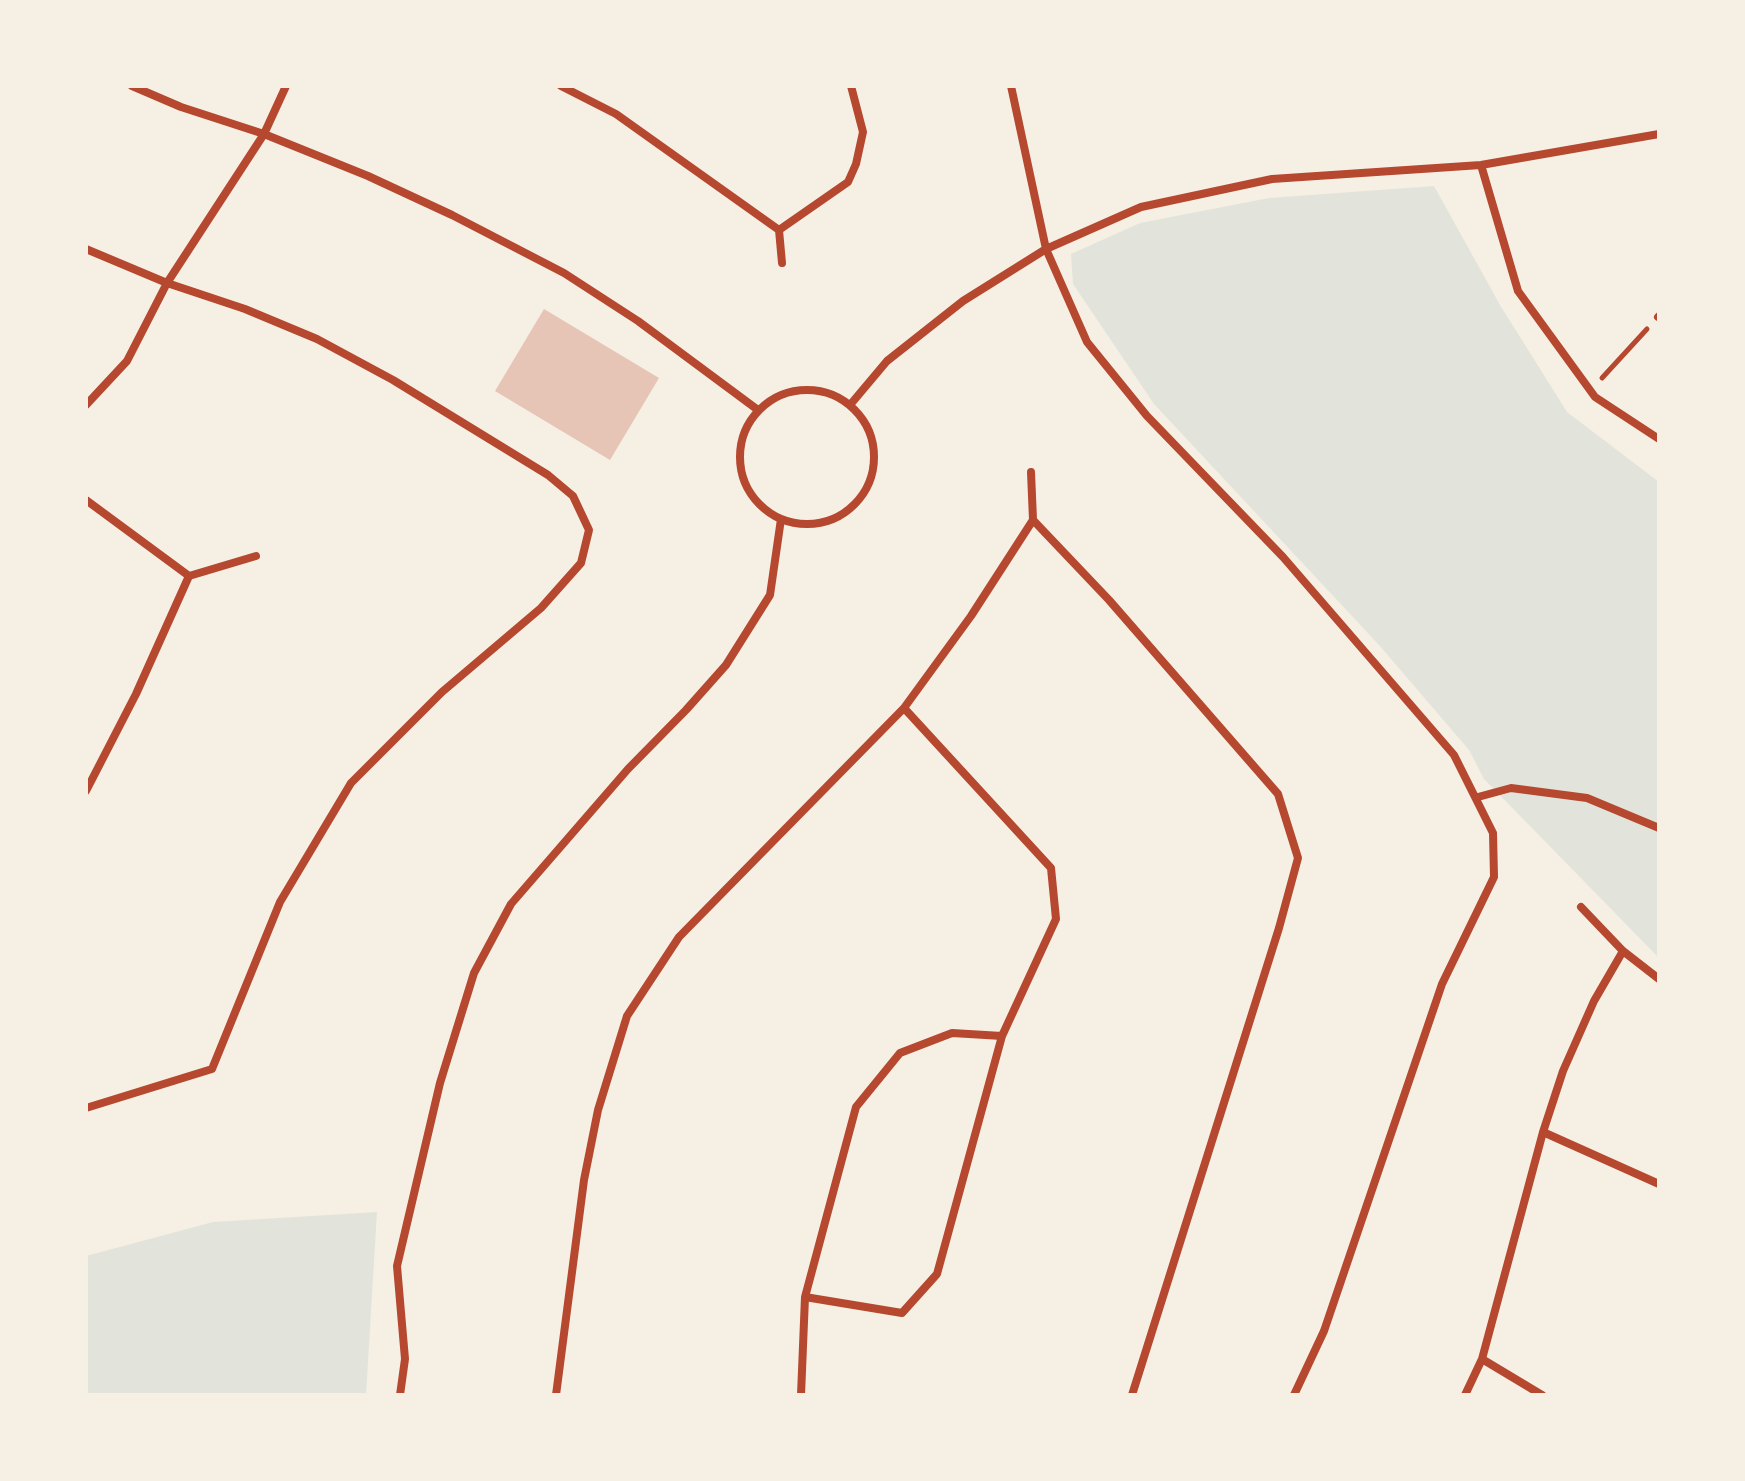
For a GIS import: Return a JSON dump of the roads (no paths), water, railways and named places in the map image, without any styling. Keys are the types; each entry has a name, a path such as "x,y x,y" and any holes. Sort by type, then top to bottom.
{"street":[{"path":"132,86 181,107 264,134 368,176 452,215 564,273 638,321 758,410"},
{"path":"86,405 127,361 167,283 264,134 286,86"},
{"path":"561,86 616,114 779,230 782,263"},
{"path":"779,230 848,182 856,164 863,132 851,86"},
{"path":"1011,86 1046,249 1087,342 1147,416 1283,557 1454,755 1478,797 1493,833 1494,877 1442,984 1324,1331 1294,1395"},
{"path":"850,405 887,361 963,301 1046,249 1141,207 1272,179 1481,165 1659,134"},
{"path":"1481,165 1518,291 1595,397 1659,439"},
{"path":"86,249 317,339 393,380 548,475 573,496 589,530 581,563 541,608 442,692 351,783 280,902 212,1069 86,1108"},
{"path":"813,390 833,394 850,405 864,421 873,441 875,462 870,482 859,500 843,514 824,523 802,524 781,519 763,507 749,491 741,471 740,449 746,428 758,410 774,398 793,391 813,390"},
{"path":"556,1395 584,1180 598,1110 627,1016 679,937 904,708 971,616 1033,520 1031,472"},
{"path":"86,500 189,576"},
{"path":"400,1395 405,1359 397,1266 440,1083 474,973 511,904 628,769 726,665 770,595 781,519"},
{"path":"1033,520 1109,600 1278,794 1298,858 1279,928 1132,1395"},
{"path":"86,791 136,694 189,576 256,556"},
{"path":"805,1297 902,1313 937,1274 1002,1036 1056,919 1051,868 904,708"},
{"path":"86,765 96,771"},
{"path":"1478,797 1511,788 1587,798 1659,828"},
{"path":"1581,907 1623,951 1659,979"},
{"path":"1465,1395 1482,1359 1543,1132 1563,1071 1594,1001 1623,951"},
{"path":"801,1395 805,1297 856,1107 900,1053 952,1033 1002,1036"},
{"path":"1543,1132 1659,1184"},
{"path":"1482,1359 1542,1395"}]}
